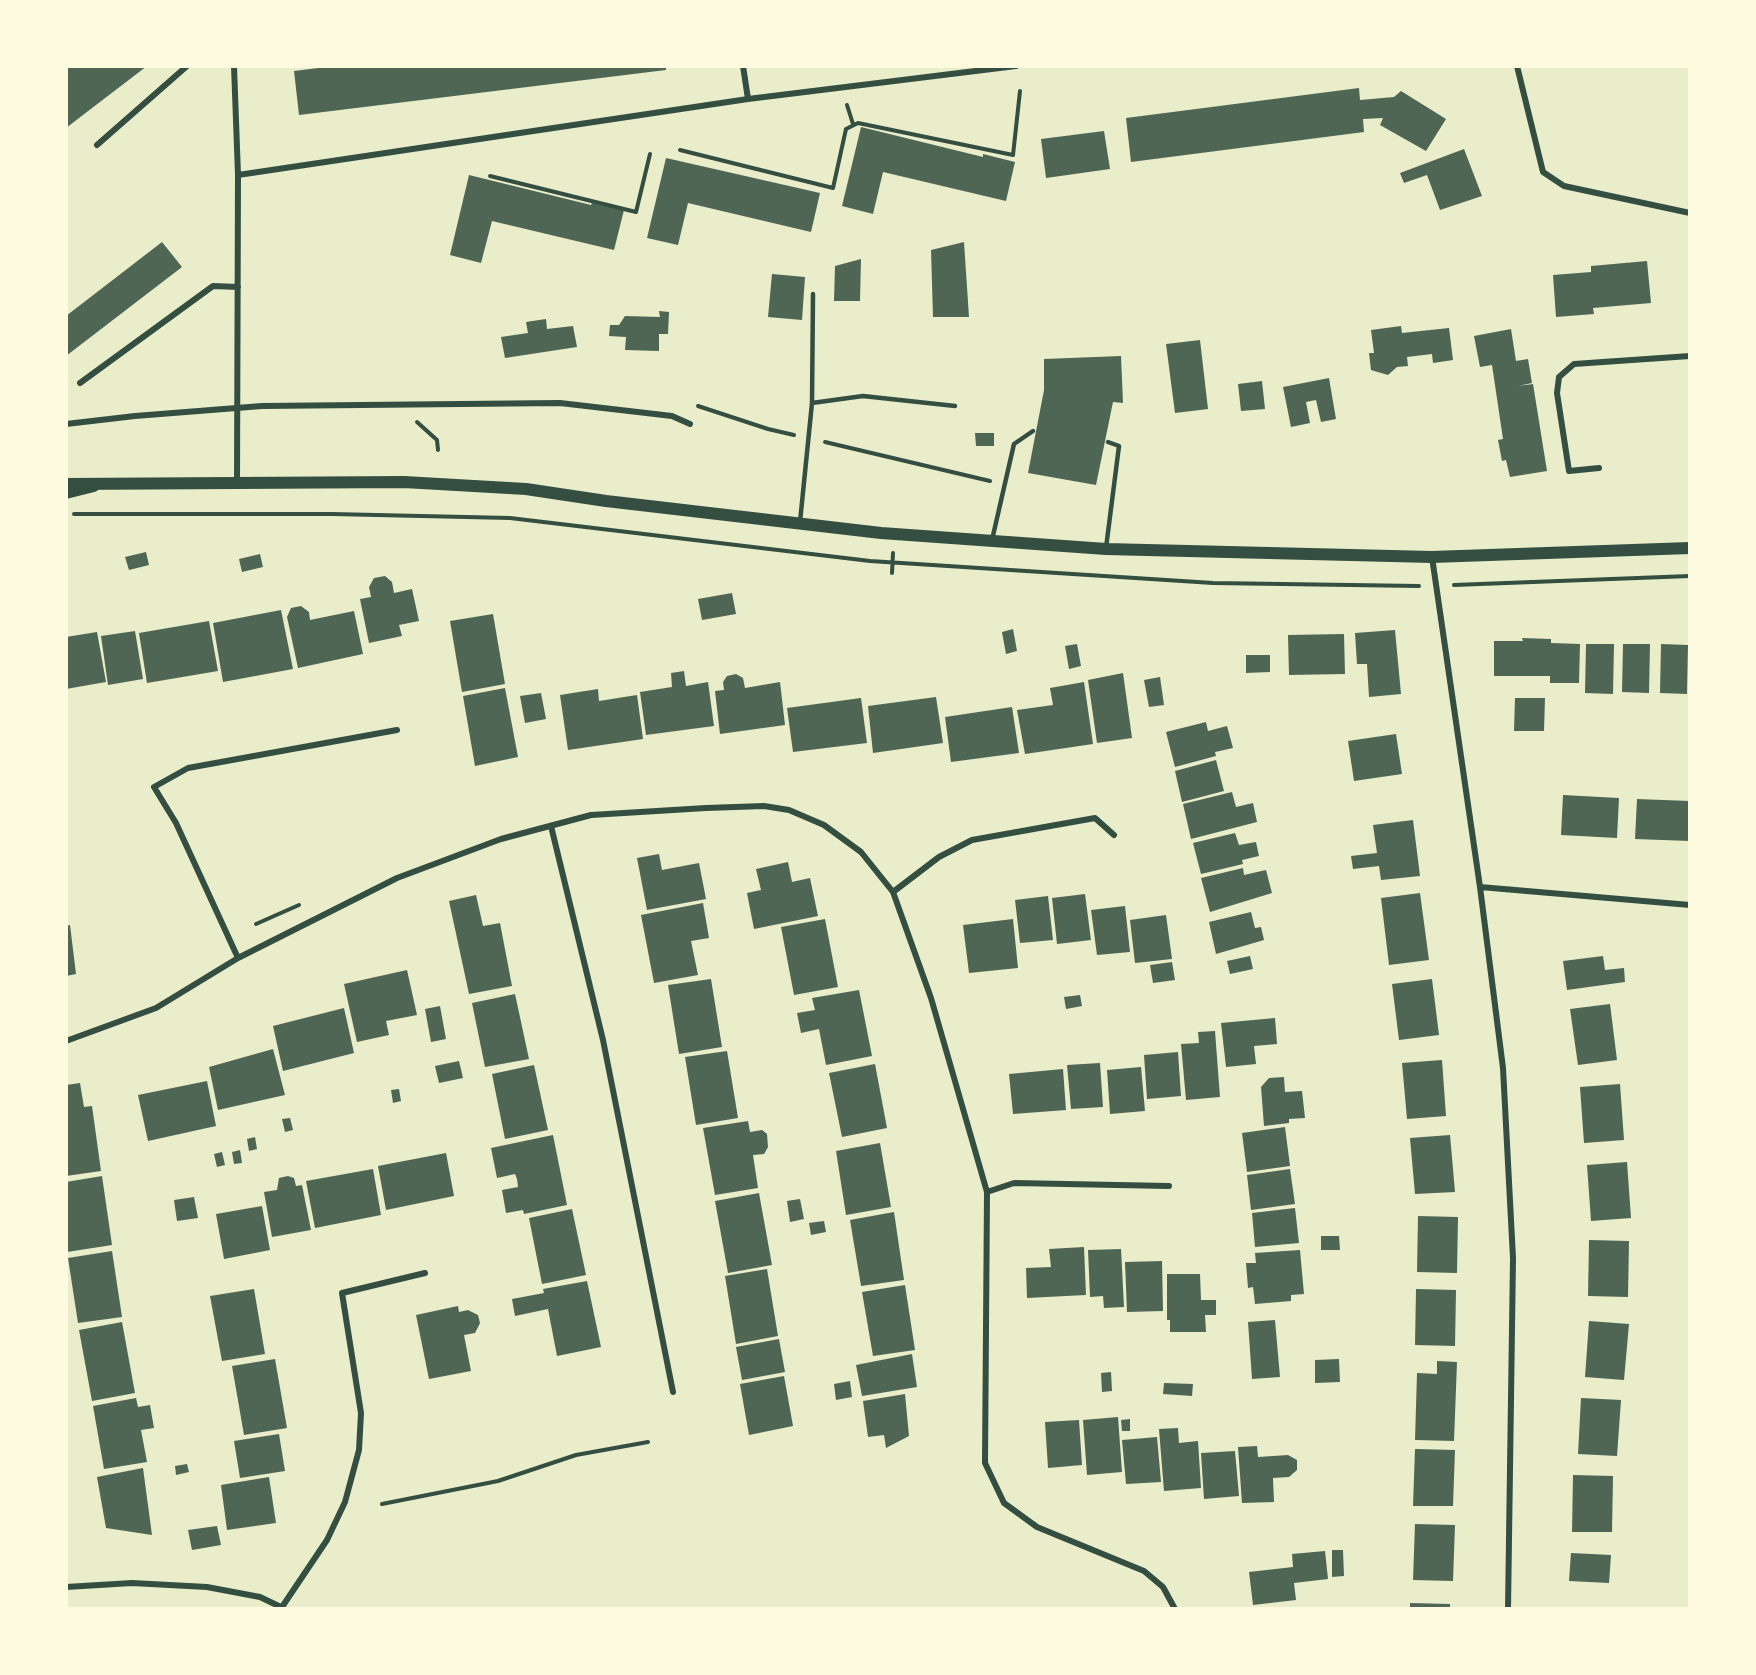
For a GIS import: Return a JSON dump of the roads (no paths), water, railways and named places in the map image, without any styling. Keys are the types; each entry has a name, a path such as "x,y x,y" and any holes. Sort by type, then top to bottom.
{"main road":[{"path":"66,484 404,482 526,489 800,525 895,535 1106,549 1432,557 1690,548"}],"street":[{"path":"97,145 187,66"},
{"path":"234,66 238,286 237,483"},
{"path":"744,66 748,99"},
{"path":"237,175 748,99 1016,66"},
{"path":"1517,66 1544,172 1564,186 1690,213"},
{"path":"80,383 213,286 238,286"},
{"path":"1599,468 1569,471 1557,393 1559,377 1574,364 1690,356"},
{"path":"66,424 238,408 560,403 672,416 690,424"},
{"path":"66,494 112,483"},
{"path":"1432,557 1480,887 1503,1068 1513,1258 1508,1609"},
{"path":"238,958 176,823 154,787 188,768 397,730"},
{"path":"66,1041 156,1008 238,958 397,878 501,839 591,815 695,808 764,806 789,810 824,825 861,852 893,892 931,998 987,1192 985,1463 1005,1503 1037,1527 1144,1571 1163,1587 1175,1609"},
{"path":"893,892 939,857 972,840 1095,818 1114,835"},
{"path":"551,826 603,1040 673,1392"},
{"path":"1480,887 1690,905"},
{"path":"987,1192 1014,1184 1169,1186"},
{"path":"66,1587 132,1583 207,1587 260,1597 283,1608 327,1540 345,1503 359,1450 361,1413 342,1293 425,1272"}],"lane":[{"path":"800,525 812,403 813,294"},
{"path":"812,403 862,396 955,406"},
{"path":"992,540 1014,444 1033,430"},
{"path":"1106,549 1119,447 1108,442"}]}
